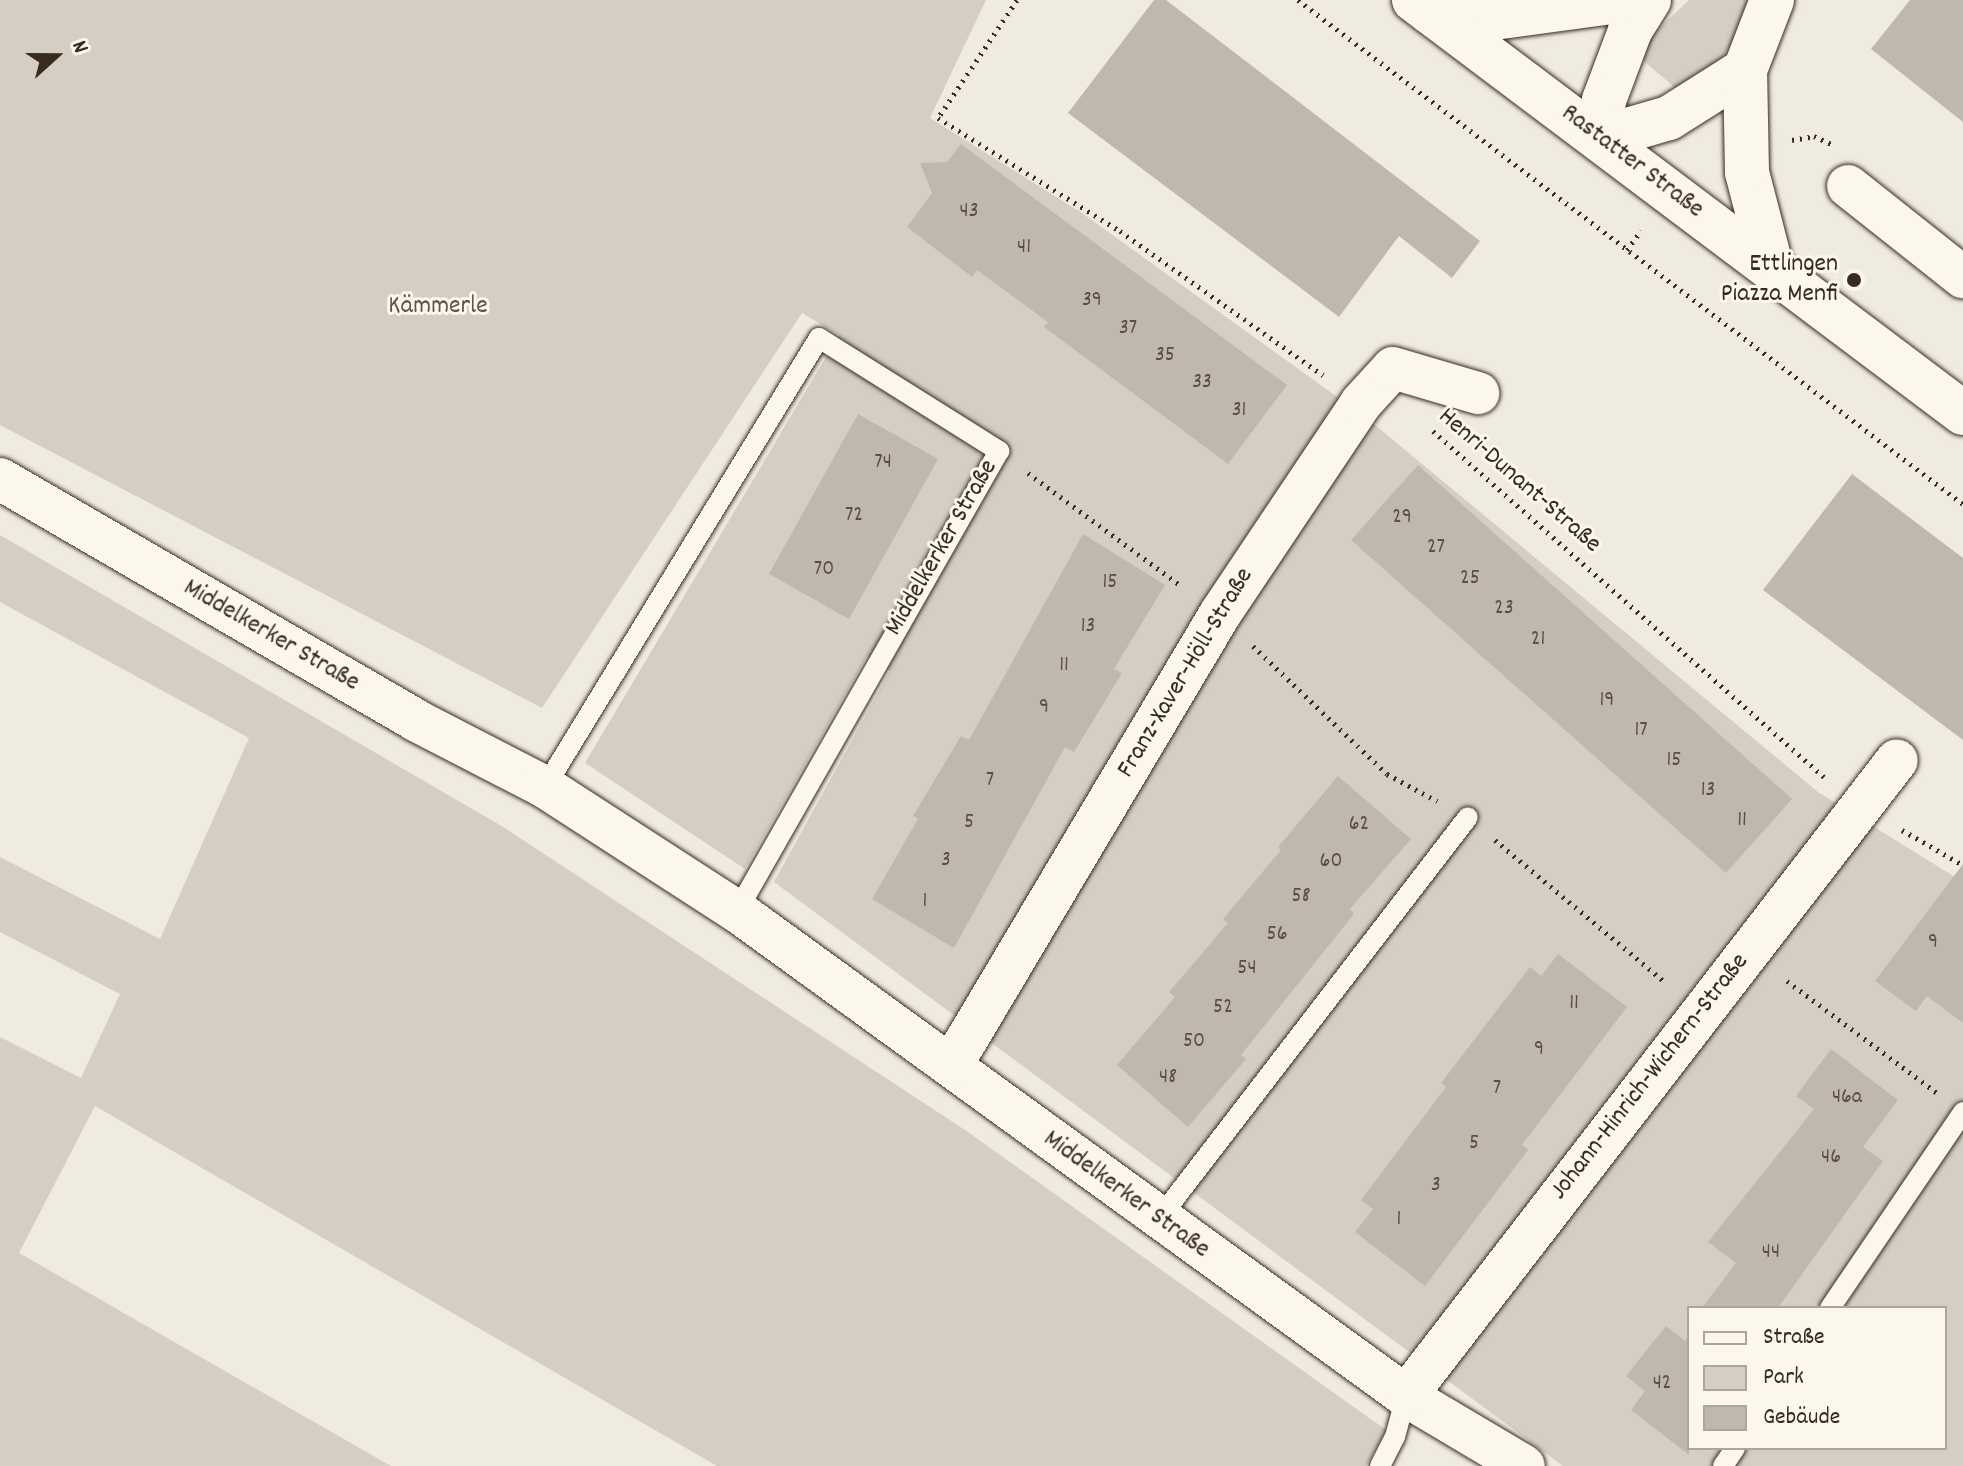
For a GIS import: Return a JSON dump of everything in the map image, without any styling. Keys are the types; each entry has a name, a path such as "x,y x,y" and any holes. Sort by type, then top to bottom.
{"street":[{"path":"1422,6 1494,18 1625,0"},
{"path":"1649,0 1630,31 1604,100 1600,138 1669,118 1745,70"},
{"path":"1772,0 1745,70 1747,172 1772,269"},
{"name":"Rastatter Straße","path":"1422,6 1963,413"},
{"path":"1848,186 1963,277"},
{"name":"Franz-Xaver-Höll-Straße","path":"951,1066 1220,614 1361,403 1393,368 1478,393"},
{"name":"Middelkerker Straße","path":"0,479 417,721 545,787 737,911 1158,1220 1406,1396 1524,1466"},
{"name":"Johann-Hinrich-Wichern-Straße","path":"1406,1396 1897,760"}],"lane":[{"name":"Middelkerker Straße","path":"545,787 819,338 999,451 737,911"},
{"path":"1158,1220 1468,817"},
{"path":"1831,1306 1963,1112"},
{"path":"1380,1466 1395,1437 1406,1396"}],"path":[{"name":"Henri-Dunant-Straße","path":"1017,0 938,118 1120,231 1361,403 1423,422 1859,808 1963,865"},
{"path":"1298,0 1963,504"},
{"path":"999,451 1220,614 1387,774 1468,817 1701,1012"},
{"path":"1748,951 1963,1112"}],"green space":[{"name":"Kämmerle","path":"0,0 986,0 930,118 1082,213 1369,420 1818,792 1963,882 1963,1466 1563,1466 774,882 890,671 867,656 745,869 585,763 839,335 802,313 542,708 0,425"},
{"path":"1689,0 1753,0 1740,32 1717,65 1680,92 1638,56 1648,39"},
{"path":"0,535 500,825 965,1130 1386,1430 1366,1466 717,1466 95,1106 19,1253 391,1466 0,1466 0,1037 81,1078 120,994 0,932 0,857 160,939 249,738 0,602"}],"building":[{"path":"1154,0 1166,0 1480,241 1452,278 1399,236 1339,317 1068,113"},
{"path":"1910,0 1963,0 1963,122 1871,49"},
{"path":"961,144 1287,385 1228,464 1044,327 1048,322 977,270 972,277 907,227 932,193 920,163 947,162"},
{"path":"858,414 938,459 849,619 769,574"},
{"path":"1418,465 1792,799 1726,873 1351,540"},
{"path":"1852,474 1963,558 1963,740 1763,590"},
{"path":"1083,534 1165,585 1114,669 1122,673 1074,752 1065,747 954,948 872,899 918,819 913,816 961,736 969,740"},
{"path":"1338,776 1411,839 1350,909 1354,914 1241,1055 1246,1059 1188,1127 1117,1065 1175,997 1169,992 1228,923 1223,919"},
{"path":"1963,864 1963,1023 1927,996 1916,1011 1875,981"},
{"path":"1558,954 1627,1007 1522,1145 1528,1150 1425,1286 1355,1232 1373,1209 1361,1200 1446,1087 1441,1083 1530,967 1541,976"},
{"path":"1831,1049 1898,1100 1863,1147 1883,1161 1779,1306 1704,1306 1736,1263 1708,1242 1814,1109 1796,1096"},
{"path":"1666,1326 1685,1341 1687,1338 1689,1455 1631,1410 1645,1391 1626,1376"}],"place":[{"name":"Ettlingen Piazza Menfi","path":"1854,280"}]}
